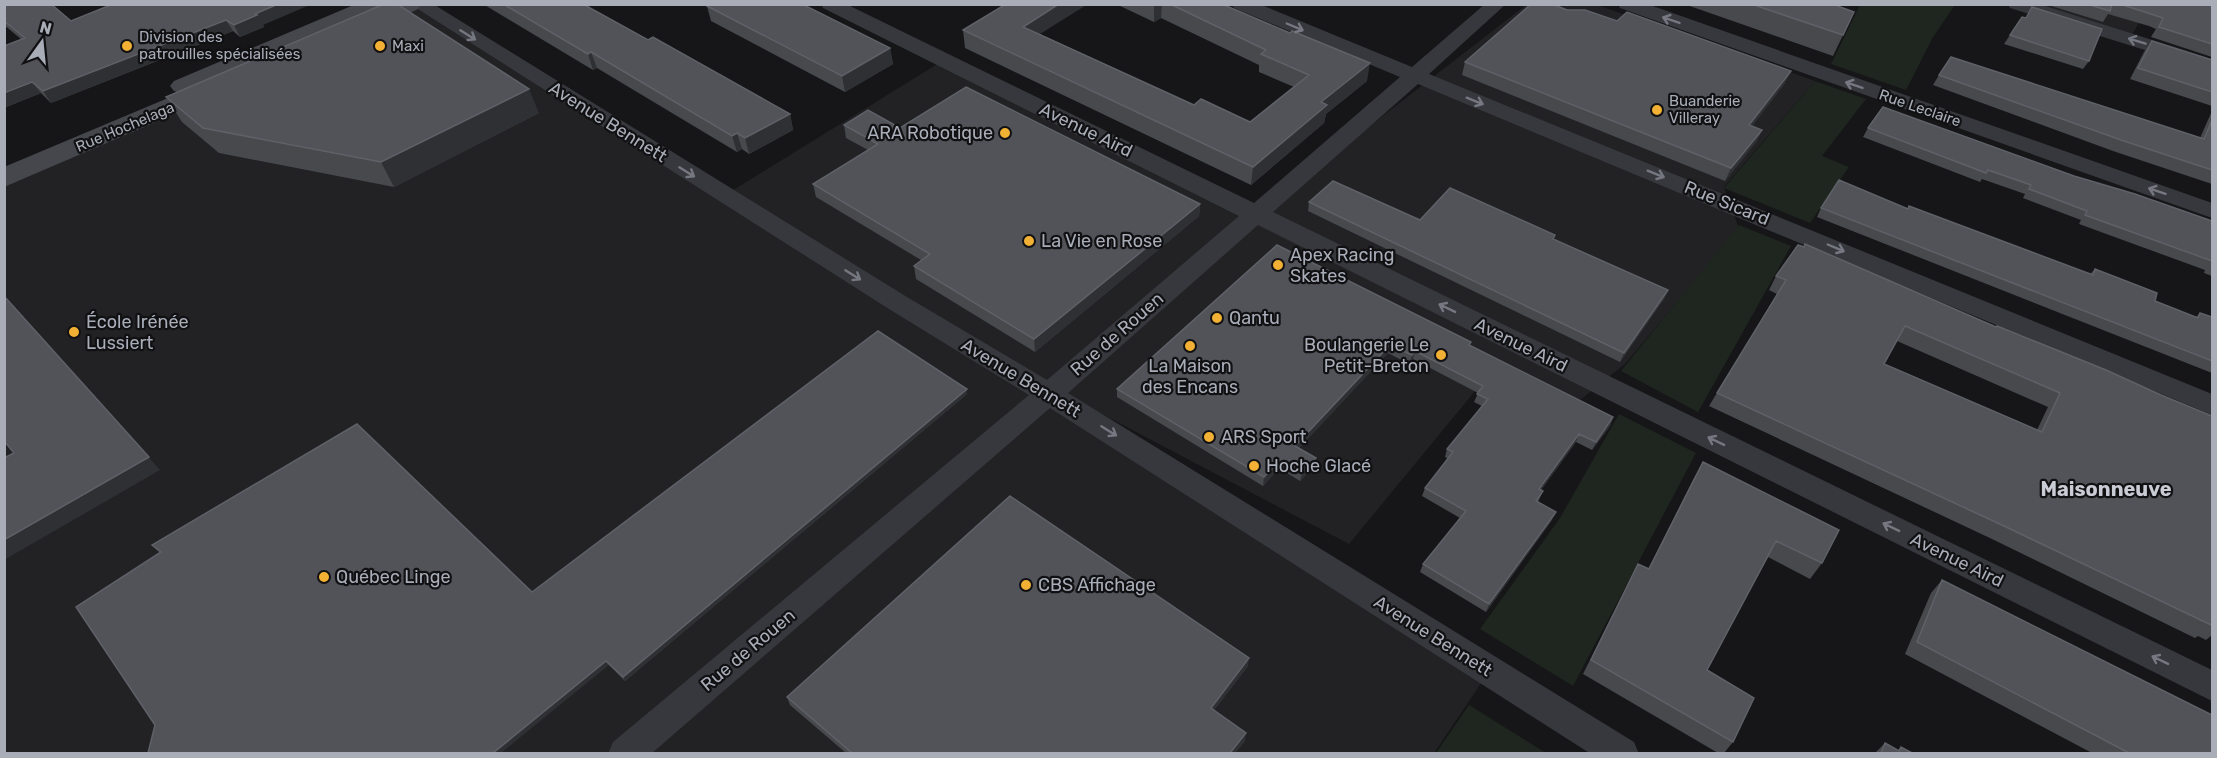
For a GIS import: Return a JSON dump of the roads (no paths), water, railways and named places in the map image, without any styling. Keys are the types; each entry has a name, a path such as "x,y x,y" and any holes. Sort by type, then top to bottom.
{"main road":[{"name":"Rue Hochelaga","path":"4,162 378,4"},
{"name":"Rue Hochelaga","path":"4,178 410,4"}],"street":[{"name":"Avenue Bennett","path":"419,4 1622,753"},
{"name":"Avenue Aird","path":"830,4 2212,686"},
{"name":"Rue Sicard","path":"1241,4 2212,405"},
{"name":"Rue de Rouen","path":"625,753 1048,394 1497,4"},
{"name":"Rue Leclaire","path":"1627,4 2212,210"},
{"path":"2017,4 2212,65"}],"place":[{"name":"Division des patrouilles spécialisées","path":"127,46"},
{"name":"Maxi","path":"380,46"},
{"name":"Buanderie Villeray","path":"1657,110"},
{"name":"ARA Robotique","path":"1005,133"},
{"name":"La Vie en Rose","path":"1029,241"},
{"name":"Apex Racing Skates","path":"1278,265"},
{"name":"Qantu","path":"1217,318"},
{"name":"École Irénée Lussiert","path":"74,332"},
{"name":"La Maison des Encans","path":"1190,346"},
{"name":"Boulangerie Le Petit-Breton","path":"1441,355"},
{"name":"ARS Sport","path":"1209,437"},
{"name":"Hoche Glacé","path":"1254,466"},
{"name":"Québec Linge","path":"324,577"},
{"name":"CBS Affichage","path":"1026,585"}],"district":[{"name":"Maisonneuve","path":"2106,489"}]}
